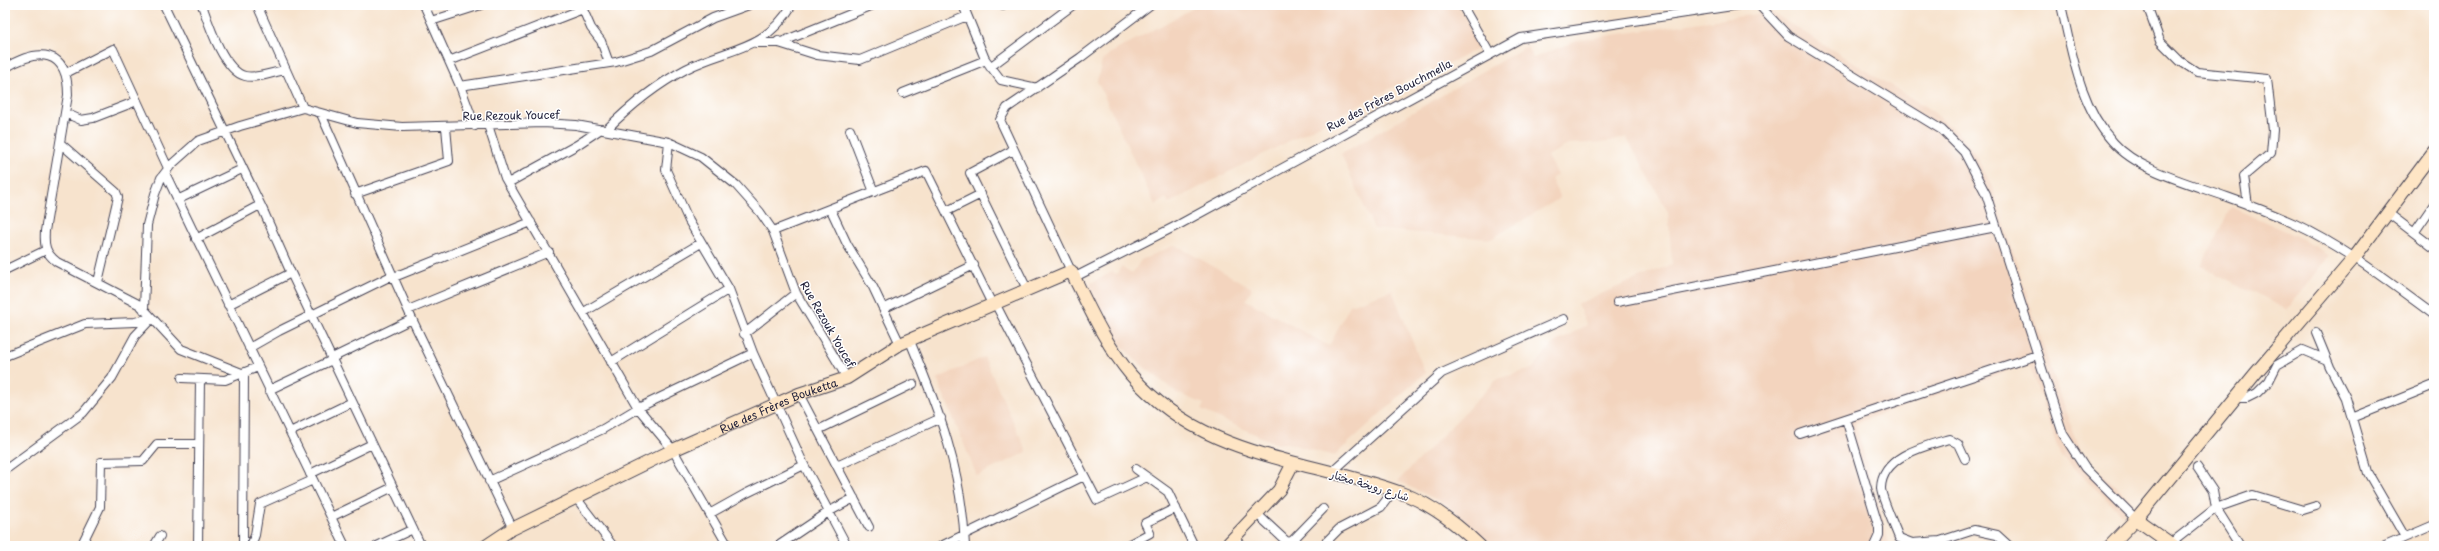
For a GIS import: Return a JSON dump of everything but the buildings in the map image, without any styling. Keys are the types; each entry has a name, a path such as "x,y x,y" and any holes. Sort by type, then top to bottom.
{"main road":[{"path":"2110,546 2136,519 2354,258 2434,151"},
{"name":"Rue des Frères Bouketta","path":"486,546 513,529 673,450 799,394 847,378 905,342 1027,290 1073,274"},
{"name":"شارع رويخة مختار","path":"1073,274 1113,351 1132,376 1157,400 1198,428 1224,442 1293,463 1394,490 1433,510 1480,546"},
{"path":"1229,542 1279,490 1293,463"},
{"path":"2136,519 2172,545"}],"street":[{"path":"164,5 421,546"},
{"path":"202,5 211,29 233,70 242,75 252,77 285,70"},
{"path":"144,310 148,219 158,185 166,171 193,144 224,132 303,108 257,5"},
{"path":"424,5 460,86 475,126"},
{"path":"431,21 481,5"},
{"path":"460,86 608,63 651,51 713,18 749,5"},
{"path":"508,183 603,129 636,101 686,69 751,43 770,33 792,5"},
{"path":"779,43 873,5"},
{"path":"963,5 988,63 1001,80 1038,88"},
{"path":"903,93 988,63 1073,5"},
{"path":"1073,274 1000,120 1006,108 1038,88 1150,5"},
{"path":"1462,5 1490,54"},
{"name":"Rue des Frères Bouchmella","path":"1073,274 1180,224 1521,38 1739,5"},
{"path":"1759,5 1788,36 1904,105 1954,140 1964,152 1977,174 1996,227 2062,434 2074,454 2097,482 2136,519"},
{"path":"2061,5 2081,85 2088,104 2098,124 2114,144 2138,160 2170,176 2295,224 2354,258 2434,315"},
{"path":"2147,5 2160,41 2180,61 2197,72 2267,79 2273,130 2271,153 2244,176 2248,205"},
{"path":"449,61 582,7 591,28 601,41 608,63"},
{"path":"751,43 779,43 817,55 860,60 968,16"},
{"path":"770,33 779,43"},
{"path":"66,73 113,49 137,101 177,200 345,546"},
{"path":"5,68 25,57 39,54 55,61 66,73 68,95 45,231 46,250 57,262 140,305 181,349 244,374"},
{"path":"65,113 81,120 93,118 137,101"},
{"name":"Rue Rezouk Youcef","path":"303,108 357,123 402,127 446,127 543,123 603,129 669,142 701,157 736,185 760,212 773,231 796,293 847,378"},
{"path":"321,114 355,194 394,276 412,319 513,529"},
{"path":"488,125 508,183 532,222 638,408 673,450 711,513 728,546"},
{"path":"355,194 449,161 446,127"},
{"path":"850,130 874,192"},
{"path":"669,142 666,170 688,221 729,289 744,334 804,465 830,511 847,546"},
{"path":"60,143 116,192 118,197 98,282"},
{"path":"1013,150 970,173 1027,290"},
{"path":"177,200 242,169"},
{"path":"773,231 831,210 924,170 930,175 994,304 1097,500 1147,477"},
{"path":"947,211 981,194"},
{"path":"2414,233 2434,204"},
{"path":"196,239 260,205"},
{"path":"831,210 883,309 905,342 941,418 957,474 965,534 965,546"},
{"path":"2388,213 2434,248"},
{"path":"249,348 310,315 394,276 532,222"},
{"path":"1617,302 1996,227"},
{"path":"584,312 701,243"},
{"path":"5,270 46,250"},
{"path":"408,310 549,252"},
{"path":"883,309 974,265"},
{"path":"228,305 290,273"},
{"path":"611,362 729,289"},
{"path":"744,334 796,293"},
{"path":"5,356 85,324 136,322 152,318"},
{"path":"5,470 83,413 112,378 135,336 152,318"},
{"path":"269,390 412,319"},
{"path":"1331,473 1442,373 1564,319"},
{"path":"2316,333 2327,360 2346,398 2368,473 2405,537"},
{"path":"2236,398 2247,398 2257,393 2269,381 2277,365 2303,350 2327,360"},
{"path":"489,481 603,429 638,408 753,353"},
{"path":"1800,434 2037,355"},
{"path":"182,378 225,380 244,374 258,367"},
{"path":"244,374 244,546"},
{"path":"198,546 198,444 200,379"},
{"path":"818,430 913,384"},
{"path":"2352,418 2434,385"},
{"path":"799,394 869,527"},
{"path":"290,432 352,402"},
{"path":"837,466 941,418"},
{"path":"1846,419 1879,528 1879,536 1874,546"},
{"path":"1965,459 1958,444 1949,439 1920,447 1902,457 1887,471 1881,488 1898,538 1912,543 1940,541 1974,530 1997,535 2008,546"},
{"path":"81,546 100,507 101,462 143,461 158,444 198,444"},
{"path":"251,546 255,535 260,504 372,444"},
{"path":"711,513 744,494 804,465"},
{"path":"2197,467 2213,491 2216,508 2240,546"},
{"path":"1136,469 1168,492 1194,546"},
{"path":"941,546 1084,476"},
{"path":"331,517 393,487"},
{"path":"1322,546 1339,529 1380,507 1394,490"},
{"path":"2172,545 2216,508 2253,495 2303,510 2316,506"},
{"path":"577,498 613,546"},
{"path":"778,546 830,511 854,498"},
{"path":"1126,546 1150,533 1145,522 1176,508"},
{"path":"1257,514 1286,541 1291,542 1323,509"},
{"path":"2386,546 2434,525"},
{"path":"377,546 413,529"},
{"path":"154,546 160,536"},
{"path":"1229,542 1242,546"}],"shaded area":[{"path":"1199,5 1458,5 1481,47 1433,72 1430,68 1169,203 1166,198 1155,205 1097,81 1102,61 1109,54"},
{"path":"1771,12 1932,111 1967,141 1992,185 2057,389 2082,454 2132,502 2122,514 2060,455 2029,364 1855,423 1890,546 1493,546 1447,505 1398,481 1497,379 1532,369 1554,343 1587,325 1577,304 1672,264 1668,212 1626,137 1610,142 1570,144 1547,156 1557,175 1551,179 1560,198 1491,239 1374,229 1341,154 1523,48 1527,47 1533,58 1579,40"},
{"path":"2231,207 2297,236 2329,255 2287,310 2201,266"},
{"path":"1175,245 1252,288 1246,300 1329,346 1350,305 1392,290 1425,373 1334,456 1287,443 1277,444 1201,410 1204,404 1177,393 1134,359 1110,333 1088,292 1091,283 1112,272 1117,274 1121,267 1132,274 1141,260"},
{"path":"984,357 1027,452 977,476 937,379"}]}
